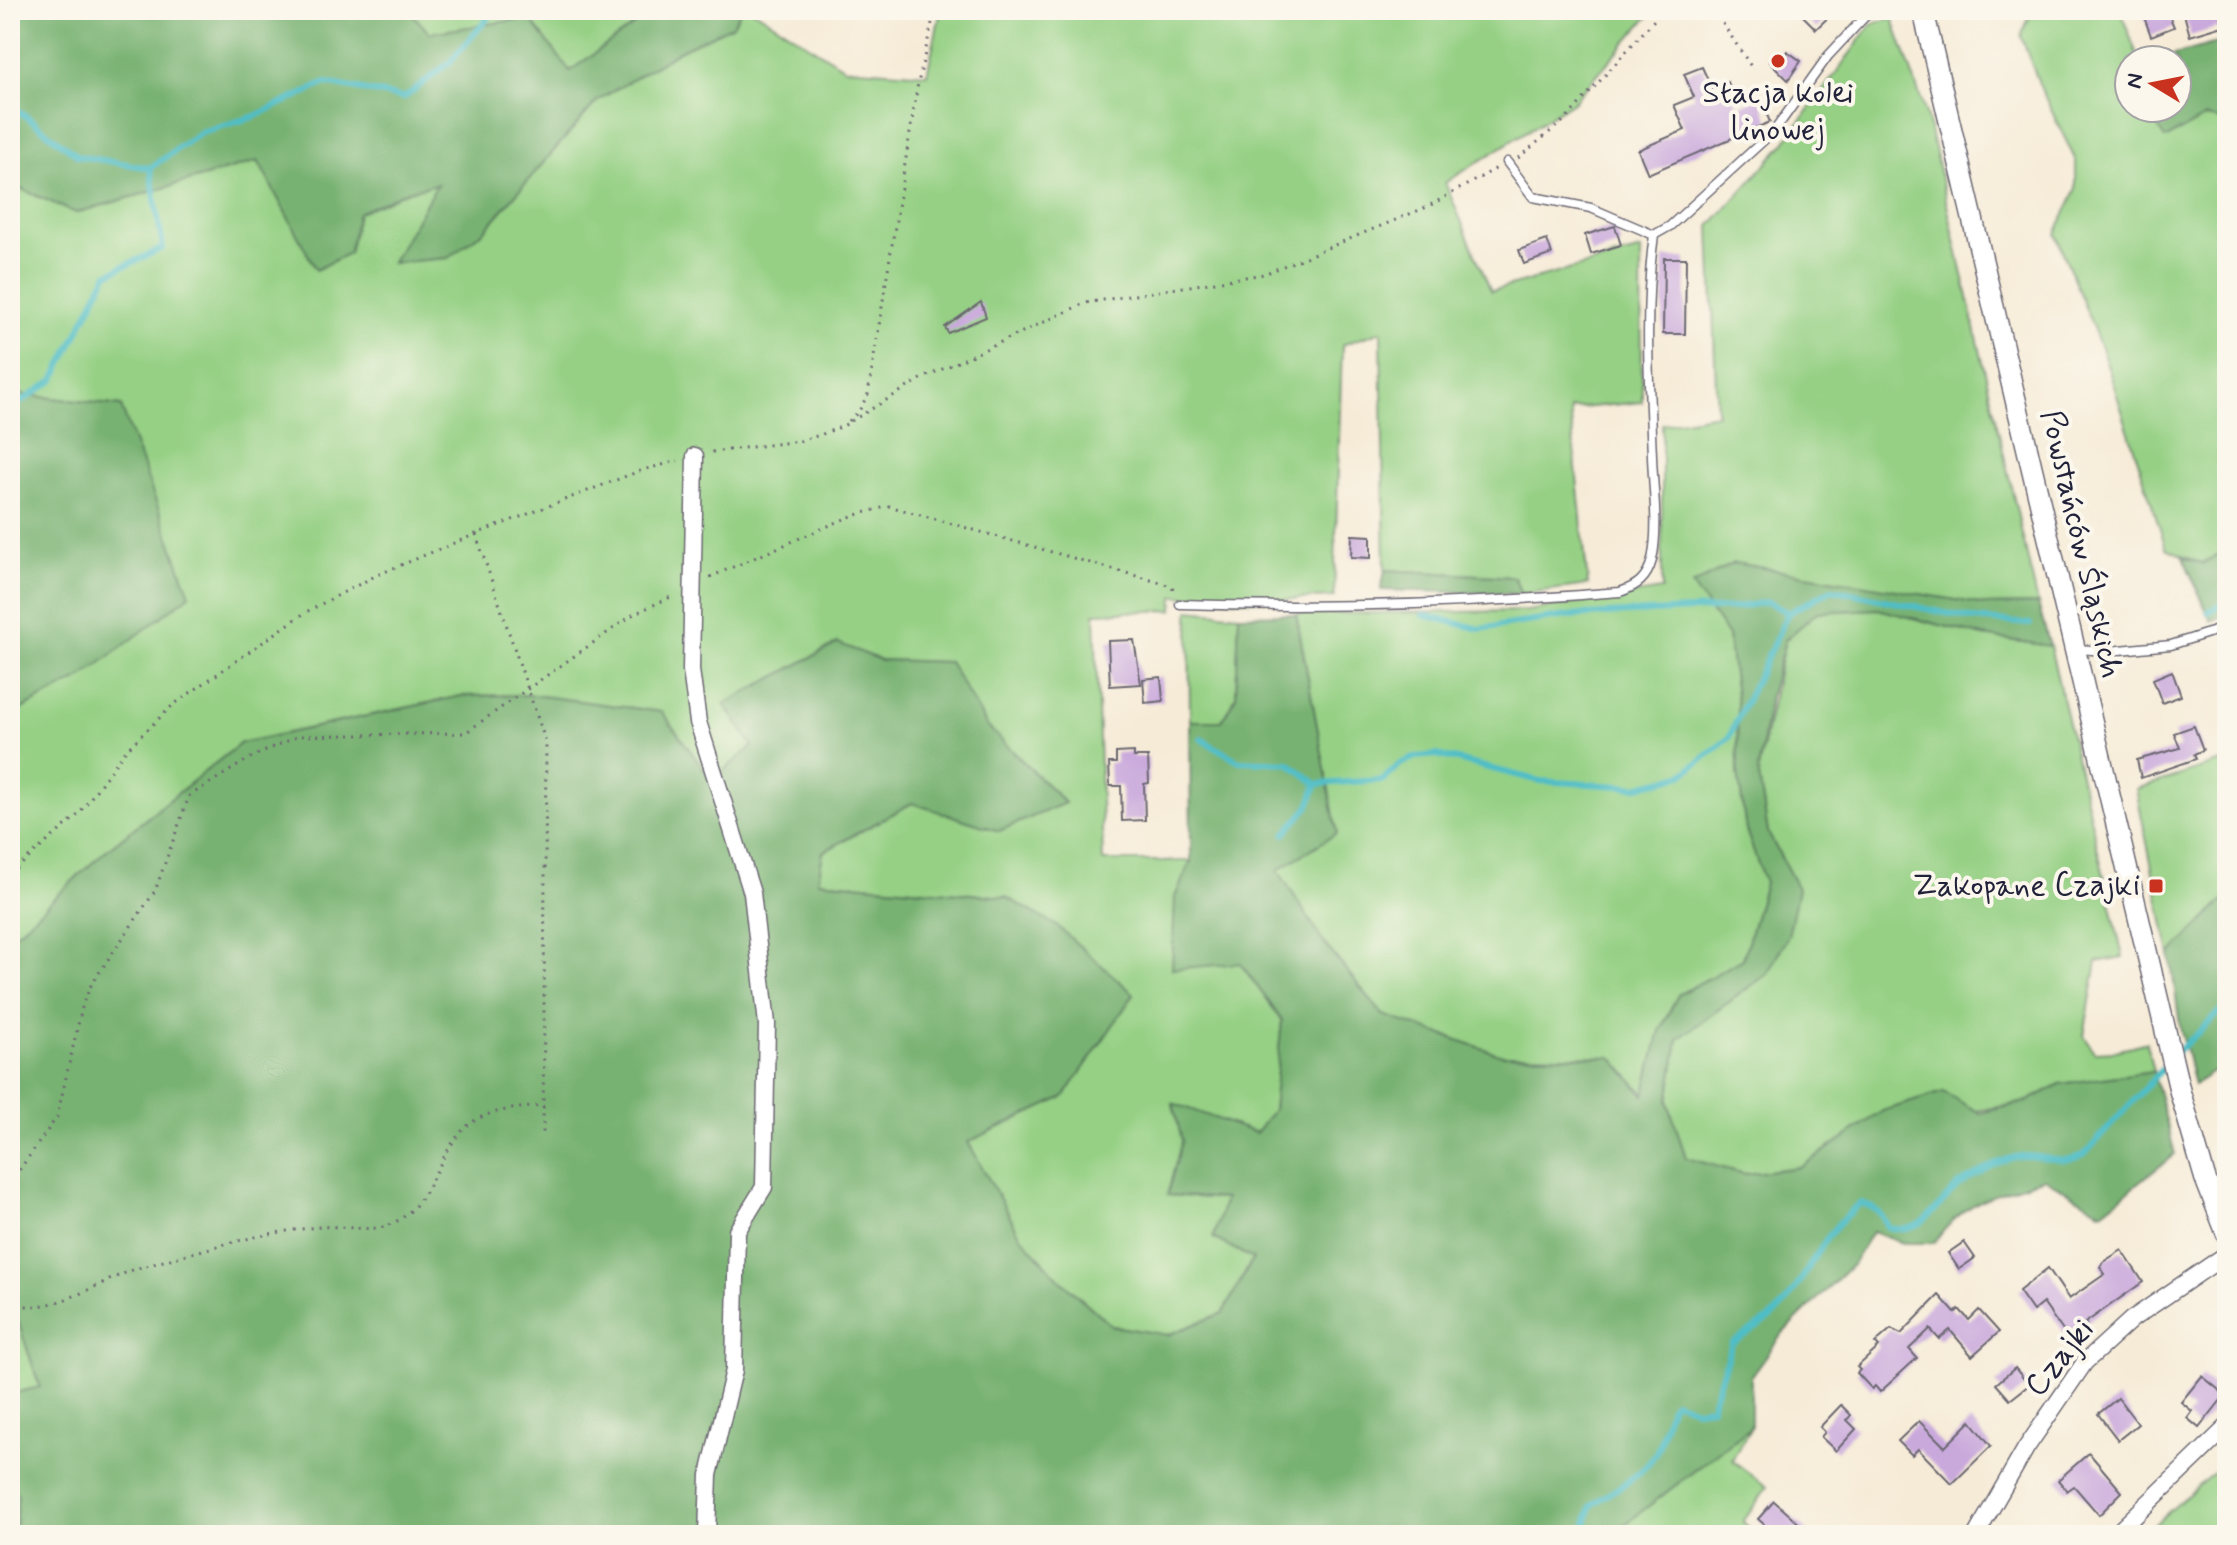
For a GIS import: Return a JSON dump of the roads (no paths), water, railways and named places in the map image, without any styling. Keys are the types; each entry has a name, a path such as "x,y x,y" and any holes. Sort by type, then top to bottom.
{"street":[{"name":"Powstańców Śląskich","path":"1923,10 2180,1092 2225,1222"},
{"path":"695,456 691,670 698,722 752,893 767,1024 764,1187 737,1231 734,1370 709,1475 707,1535"},
{"name":"Czajki","path":"1976,1535 2026,1448 2085,1362 2132,1319 2227,1254"},
{"path":"2115,1535 2227,1427"}],"lane":[{"path":"1654,235 1670,226 1775,130 1828,56 1871,10"},
{"path":"1507,162 1533,197 1591,208 1654,235"},
{"path":"1180,604 1304,608 1483,602 1620,592 1636,587 1646,575 1652,558 1654,531 1650,412 1654,235"},
{"path":"2076,649 2109,651 2171,645 2227,627"}],"waterway":[{"path":"10,409 54,380 107,274 163,248 150,168 201,132 253,117 326,83 404,98 450,62 495,10"},
{"path":"10,104 78,156 150,168"},
{"path":"1201,739 1239,761 1289,763 1317,784 1383,780 1400,764 1416,757 1437,755 1540,781 1637,787 1682,775 1728,739 1788,613 1832,589 1974,619 2030,624"},
{"path":"1423,615 1480,629 1567,616 1733,608 1768,602 1788,613"},
{"path":"2208,612 2227,602"},
{"path":"1285,834 1309,806 1317,784"},
{"path":"2176,1053 2227,1006"},
{"path":"1583,1535 1591,1506 1638,1474 1653,1457 1668,1412 1675,1401 1696,1409 1711,1407 1732,1343 1780,1308 1827,1238 1861,1203 1878,1212 1888,1227 1913,1227 1932,1214 1957,1187 2002,1161 2024,1156 2061,1160 2084,1155 2169,1061"}],"place":[{"name":"Stacja kolei linowej","path":"1778,61"},
{"name":"Zakopane Czajki","path":"2156,886"}]}
